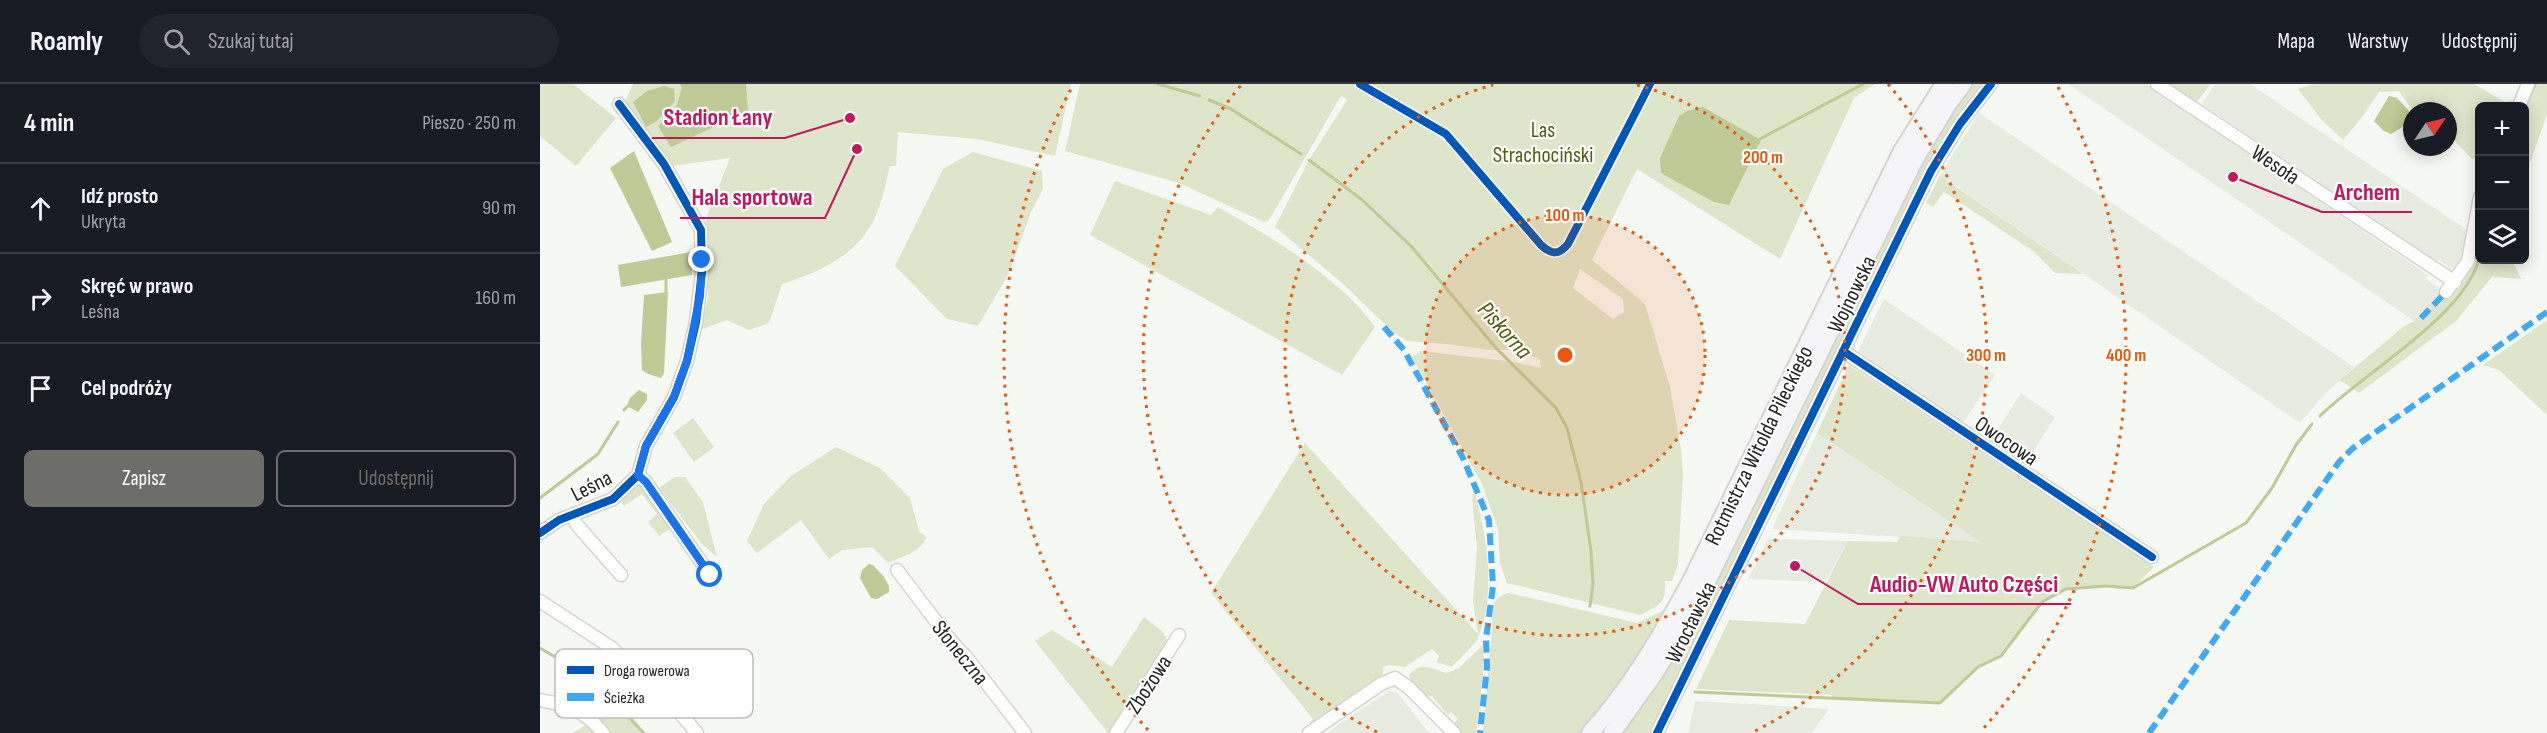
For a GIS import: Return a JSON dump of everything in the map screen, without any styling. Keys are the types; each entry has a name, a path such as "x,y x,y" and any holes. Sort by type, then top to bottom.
{"main road":[{"name":"Rotmistrza Witolda Pileckiego","path":"1590,733 1658,640 1691,581 1902,151 1944,84"},
{"name":"Rotmistrza Witolda Pileckiego","path":"1612,733 1654,674 1694,608 1906,176 1963,84"}],"street":[{"name":"Wojnowska","path":"1756,528 1931,171 1960,124 1991,84"},
{"name":"Wesoła","path":"2157,84 2451,287 2468,261 2478,210"},
{"path":"2521,102 2528,84"},
{"name":"Leśna","path":"542,528 613,499 638,475 646,446 674,397 687,361 700,296 701,230 664,164 618,104"},
{"name":"Owocowa","path":"1843,351 2152,557"},
{"path":"638,475 646,482 710,575"},
{"path":"572,515 577,525 621,575"},
{"name":"Wrocławska","path":"1658,733 1756,528"},
{"name":"Słoneczna","path":"897,570 1025,733"},
{"path":"540,602 613,649"},
{"name":"Zbożowa","path":"1116,733 1179,635"},
{"path":"1309,733 1381,684 1395,678 1408,687 1454,733"},
{"path":"540,700 555,703"},
{"path":"590,718 603,733"},
{"path":"684,718 697,733"}],"shaded area":[{"path":"680,84 746,84 748,111 671,147 658,126 676,108 682,87"},
{"path":"2068,84 2147,84 2428,275 2425,278 2443,291 2414,321"},
{"path":"2215,84 2250,84 2470,232 2465,260 2458,273 2439,260 2436,263 2202,104"},
{"path":"664,86 674,89 675,101 657,121 646,127 633,102 647,91"},
{"path":"2389,96 2397,98 2403,104 2403,127 2391,134 2384,131 2374,121"},
{"path":"1703,107 1761,140 1729,205 1714,202 1661,173 1660,158 1679,116 1687,111"},
{"path":"1979,113 2354,367 2322,397 2300,423 1940,175"},
{"path":"634,151 672,242 652,251 610,168"},
{"path":"691,252 692,275 621,287 618,265"},
{"path":"668,292 664,373 661,378 642,370 644,295"},
{"path":"1884,299 1995,375 1963,423 1857,353"},
{"path":"639,390 647,394 647,400 638,412 627,406 630,398"},
{"path":"2021,393 2055,417 2025,464 1990,441"},
{"path":"1817,433 1982,542 1772,529"},
{"path":"1768,539 1848,541 1825,582 1748,579"},
{"path":"869,564 873,565 884,577 889,586 889,592 877,599 871,598 860,578 862,570"},
{"path":"1389,691 1397,692 1429,733 1326,733"},
{"path":"1695,701 1829,709 1812,733 1688,733"}],"green space":[{"path":"540,84 573,84 616,118 576,166 540,136"},
{"path":"633,84 1071,84 1055,156 977,139 898,132 896,166 890,166 878,209 869,229 860,241 837,260 810,274 782,284 769,323 749,330 727,320 700,330 708,297 704,241 707,216 730,158 672,166 624,104"},
{"path":"1080,84 1355,84 1444,136 1539,247 1555,255 1571,245 1653,84 1875,84 1854,98 1780,259 1637,169 1592,260 1643,302 1646,307 1670,387 1681,450 1683,475 1678,564 1672,581 1665,581 1663,600 1640,615 1507,583 1500,563 1498,529 1482,484 1412,357 1422,351 1514,362 1541,368 1540,359 1514,350 1490,350 1407,341 1393,332 1340,281 1275,227 1309,160 1347,100 1342,96 1339,99 1272,215 1268,221 1264,222 1179,183 1065,151","holes":["1580,269 1623,299 1624,312 1613,319 1573,288"]},
{"name":"Las Strachociński","path":"1365,84 1646,84 1566,242 1556,251 1543,243 1447,132"},
{"path":"1971,84 1985,84 1975,96 1653,733 1618,733 1923,156"},
{"path":"2168,84 2211,84 2196,103"},
{"path":"2313,84 2474,84 2505,102 2475,102 2475,158 2472,159 2457,143 2457,102 2407,102 2399,91 2379,92 2343,140 2321,119 2298,89"},
{"path":"2531,84 2547,84 2547,114 2529,164 2529,102 2505,102 2525,98"},
{"path":"973,152 1042,171 1043,189 1031,212 1009,273 978,326 947,319 895,266 943,169"},
{"path":"1940,175 2083,274 2055,273 2033,251 1944,192 1933,207 1926,203"},
{"path":"1115,181 1211,215 1218,207 1281,245 1343,291 1375,327 1342,375 1090,235"},
{"path":"2475,228 2475,264 2514,264 2521,279 2492,277 2456,321 2359,393 2340,380 2403,327 2414,321 2443,291 2451,291"},
{"path":"2547,320 2547,415 2499,370 2483,365"},
{"path":"1849,365 2154,567 2133,588 2106,586 2066,589 2042,602 2001,656 1978,667 1940,703 1832,698 1832,695 1696,689 1729,620 1805,624 1848,541 1897,542 1900,536 1981,542 1817,433"},
{"path":"693,418 714,447 694,462 673,433"},
{"path":"1305,443 1478,634 1473,602 1477,547 1472,499 1474,491 1483,526 1488,566 1487,605 1483,624 1476,642 1452,667 1436,662 1439,656 1432,649 1405,667 1390,665 1383,667 1383,678 1312,726 1309,723 1313,719 1211,593"},
{"path":"836,447 880,468 910,498 919,531 926,537 924,542 910,553 888,563 872,547 842,550 829,559 801,520 757,553 747,541 764,504 791,476"},
{"path":"675,477 685,477 703,502 717,557 702,544 659,488"},
{"path":"636,484 641,484 673,527 659,536 648,522 657,514 642,494 624,506 620,499"},
{"path":"1509,593 1637,623 1667,609 1657,632 1584,733 1483,733 1494,602"},
{"path":"1144,617 1163,632 1168,642 1112,733 1108,733 1035,641 1052,630 1112,667"},
{"path":"1483,645 1484,663 1476,733 1462,733 1453,724 1458,719 1451,712 1448,715 1432,696 1425,697 1410,681 1409,675 1414,670 1423,667 1447,673 1459,668"},
{"path":"598,718 633,718 645,733 572,733"}],"waterway":[{"name":"Piskorna","path":"1158,84 1200,96"},
{"path":"1760,139 1863,84"},
{"path":"2527,102 2535,84"},
{"name":"Piskorna","path":"1209,100 1231,109 1301,154"},
{"name":"Piskorna","path":"1309,160 1361,199 1411,246 1496,348 1556,408 1567,428 1581,482 1591,551 1593,584 1590,606"},
{"path":"2320,416 2437,319 2458,297 2473,275 2476,264"},
{"path":"666,279 666,292"},
{"path":"624,410 629,405"},
{"path":"540,498 598,454 618,422"},
{"path":"1695,692 1940,703 1978,667 2001,656 2042,602 2066,589 2106,586 2133,588 2246,523 2272,488 2296,445 2312,424"},
{"path":"540,648 555,657"},
{"path":"630,718 644,733"}],"marked path":[{"path":"2421,318 2446,292"},
{"path":"2149,733 2339,462 2353,448 2547,312"},
{"path":"1384,327 1404,350 1463,458 1489,520 1493,586 1486,639 1487,667 1480,733"}],"cycle path":[{"path":"1360,84 1446,134 1541,245 1555,252 1562,250 1568,244 1650,84"},
{"path":"1657,733 1931,171 1960,124 1991,84"},
{"path":"540,533 559,520 613,499 638,475 646,446 674,397 687,361 696,322 702,272 701,230 664,164 619,104"},
{"path":"1843,351 2152,557"}],"place":[{"name":"Stadion Łany","path":"850,118"},
{"name":"Hala sportowa","path":"857,149"},
{"name":"Archem","path":"2233,177"},
{"name":"Audio-VW Auto Części","path":"1795,566"}],"route":[{"path":"702,260 700,296 687,361 674,397 646,446 638,475 646,482 710,575"}]}
